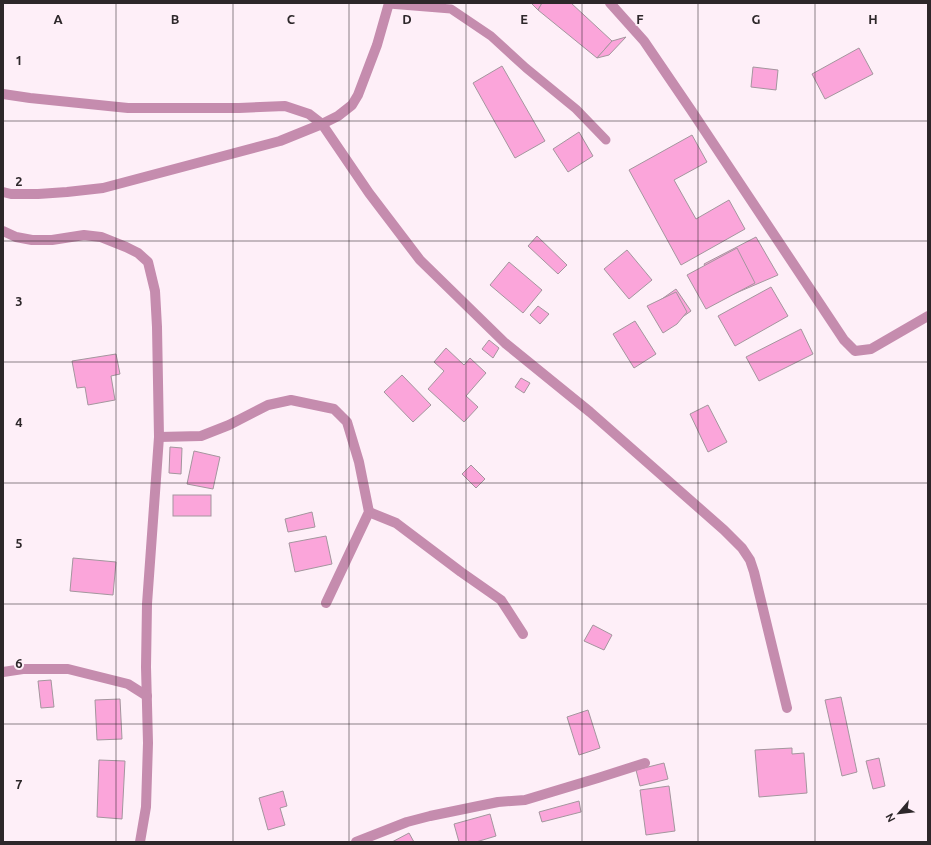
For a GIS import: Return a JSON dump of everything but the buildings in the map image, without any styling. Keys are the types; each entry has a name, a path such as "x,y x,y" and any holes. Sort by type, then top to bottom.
{"street":[{"path":"610,3 644,42 844,340 855,351 871,349 928,316"},
{"path":"3,192 11,194 38,194 103,188 280,141 322,124 338,116 352,105 358,95 377,45 389,4"},
{"path":"3,94 128,108 239,108 285,106 308,114 322,124 369,193 420,260 505,343 590,412 742,548 750,560 754,572 787,708"},
{"path":"3,231 16,237 32,240 52,240 84,235 101,236 138,253 148,262 155,291 158,327 159,437 147,604 146,667 148,743 146,807 140,842"},
{"path":"159,437 202,436 229,425 268,405 291,400 334,409 348,422 359,462 369,512 326,603"},
{"path":"369,512 396,523 501,600 523,634"},
{"path":"3,672 23,669 68,670 128,684 147,696"},
{"path":"356,842 407,822 498,802 525,800 645,763"}],"lane":[{"path":"389,4 451,9 491,36 526,68 576,109 606,140"}]}
